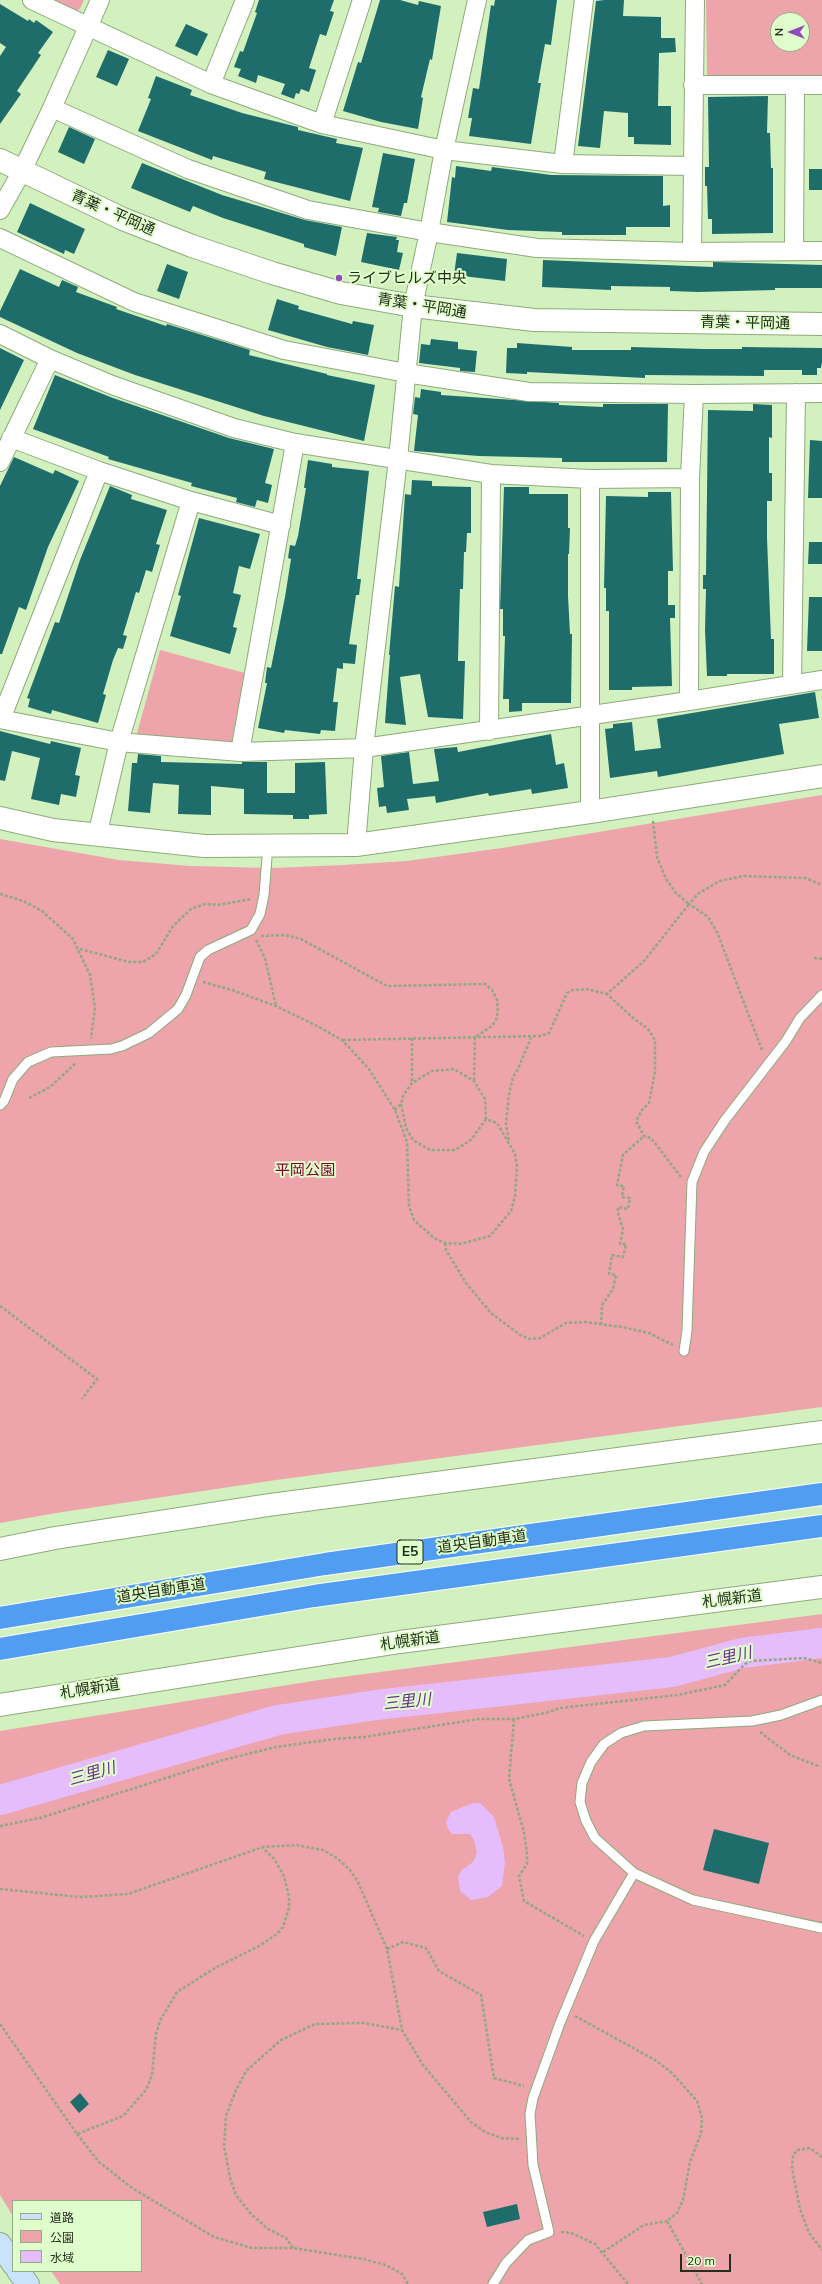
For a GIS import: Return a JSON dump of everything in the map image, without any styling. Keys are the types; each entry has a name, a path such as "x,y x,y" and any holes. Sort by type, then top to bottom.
{"highway":[{"name":"道央自動車道","path":"0,1618 325,1564 822,1494"},
{"name":"道央自動車道","path":"0,1649 314,1596 822,1526"}],"main road":[{"path":"17,2272 28,2284"}],"street":[{"path":"32,0 88,28 211,84 322,124 444,150 563,164 692,166"},
{"path":"0,210 22,171 52,108 100,0"},
{"path":"211,84 245,0"},
{"path":"322,124 362,0"},
{"path":"356,844 364,748 398,459 413,306 429,232 444,150 478,0"},
{"path":"563,164 584,0"},
{"path":"692,252 695,0"},
{"path":"693,85 822,85"},
{"path":"794,251 795,85"},
{"path":"52,108 188,169 308,210 429,232 537,248 692,252 822,251"},
{"name":"青葉・平岡通","path":"0,160 123,219 192,246 272,273 341,292 413,306 534,320 822,324"},
{"path":"0,238 134,302 284,350 406,373 529,392 694,394 822,393"},
{"path":"0,334 50,359 112,385 234,428 295,443 490,474 590,479 690,478"},
{"path":"0,462 50,359"},
{"path":"690,701 690,478 694,394"},
{"path":"792,684 796,394"},
{"path":"12,438 99,471 191,501 281,525"},
{"path":"240,752 295,443"},
{"path":"99,471 0,719 119,742 240,752 364,748 489,731 822,680"},
{"path":"489,731 490,474"},
{"path":"590,479 590,812"},
{"path":"97,836 119,742 191,501"},
{"path":"0,818 53,830 97,836 204,846 356,844 590,812 822,776"},
{"path":"0,1549 55,1538 269,1505 822,1432"},
{"name":"札幌新道","path":"0,1705 400,1642 822,1587"}],"lane":[{"path":"0,1105 4,1101 13,1079 28,1062 51,1052 86,1049 111,1049 122,1046 149,1033 178,1009 192,980 200,957 208,950 251,930 260,914 264,895 268,845"},
{"path":"684,1351 692,1182 704,1152 786,1041 800,1018 822,995"},
{"path":"822,1700 781,1715 752,1721 644,1726 621,1733 604,1744 591,1762 585,1776 580,1802 586,1821 595,1838 634,1873 693,1900 822,1928"},
{"path":"493,2284 506,2264 528,2240 549,2232 532,2165 530,2114 535,2089 594,1942 634,1873"}],"path":[{"path":"651,802 657,857 666,879 676,892 689,904 708,917 717,932 768,1064"},
{"path":"607,994 644,961 699,893 720,881 743,876 806,878 822,885"},
{"path":"0,894 23,901 42,911 73,939 90,975 95,1008 92,1036 86,1049 73,1067 50,1087 29,1098"},
{"path":"79,949 129,962 143,962 156,954 173,926 191,909 205,904 218,905 247,901 264,895"},
{"path":"276,1006 265,958 254,937 285,935 301,939 387,986 485,984 492,990 497,1000 498,1012 496,1020 492,1026 475,1037"},
{"path":"814,958 822,959"},
{"path":"192,980 232,990 276,1006 342,1040 369,1069 395,1110 407,1142 409,1206 414,1220 434,1238 445,1243 460,1244 490,1236 511,1211 515,1196 517,1167 515,1154 497,1123 486,1119"},
{"path":"342,1040 475,1037 531,1038 549,1032 567,993 572,990 586,989 607,994 633,1018 648,1029 655,1040 655,1071 649,1104 642,1110 636,1121 644,1136 651,1138 679,1176 692,1182"},
{"path":"474,1080 475,1037"},
{"path":"412,1038 412,1083"},
{"path":"509,1142 506,1124 509,1094 513,1077 531,1038"},
{"path":"442,1069 454,1069 474,1080 485,1099 486,1119 471,1140 455,1150 430,1150 413,1140 406,1128 401,1104 403,1096 412,1083 432,1071 442,1069"},
{"path":"395,1110 401,1104"},
{"path":"601,1325 602,1305 613,1289 616,1275 609,1274 612,1255 623,1257 626,1244 620,1244 623,1229 618,1208 628,1209 630,1198 622,1197 624,1186 617,1184 623,1155 644,1136"},
{"path":"445,1243 446,1250 466,1283 491,1313 520,1335 530,1339 540,1338 566,1323 601,1325 649,1333 684,1351"},
{"path":"0,1306 97,1379 82,1399"},
{"path":"0,1826 40,1818 223,1760 276,1747 334,1739 364,1737 479,1719 514,1718 545,1713 560,1708 677,1695 725,1685 745,1664 752,1661 804,1658 822,1663"},
{"path":"514,1718 509,1778 524,1832 527,1854 527,1864 519,1876 524,1901 594,1942"},
{"path":"752,1721 762,1735 778,1748 802,1762 818,1766"},
{"path":"0,1888 81,1897 128,1894 263,1847 296,1845 323,1850 337,1858 350,1870 358,1882 387,1949 402,2030 424,2065 471,2122 485,2132 501,2138 515,2140 531,2138"},
{"path":"77,2134 123,2116 146,2090 152,2075 156,2033 160,2019 177,1992 215,1968 259,1946 277,1934 283,1927 289,1908 289,1897 284,1876 274,1859 263,1847"},
{"path":"387,1949 403,1942 426,1948 439,1971 481,1995 494,2078 535,2089"},
{"path":"566,2011 591,2023 655,2060 672,2073 696,2101 702,2118 701,2133 690,2162 683,2200 677,2213 667,2221 644,2225 603,2252"},
{"path":"293,2248 286,2238 268,2228 251,2214 236,2195 230,2178 224,2146 226,2116 236,2090 246,2071 275,2044 315,2024 364,2023 402,2030"},
{"path":"0,2024 77,2134 99,2162 126,2184 214,2237 252,2248 293,2248 386,2265 402,2274 408,2284"},
{"path":"822,2157 810,2148 797,2150 794,2156 792,2168 800,2209 809,2233 822,2250"},
{"path":"667,2221 702,2284"},
{"path":"549,2232 576,2235 595,2244 628,2284"}],"green space":[{"path":"43,0 84,0 80,9 72,13"},
{"path":"706,0 822,0 822,80 715,82 707,75"},
{"path":"160,650 245,673 231,745 136,737"},
{"name":"平岡公園","path":"822,795 822,1407 276,1480 56,1513 0,1523 0,839 119,860 190,866 273,868 343,865 407,861 502,848"},
{"path":"822,1614 822,2284 60,2284 52,2272 142,2272 142,2200 12,2200 12,2214 0,2195 0,1731 319,1680"}],"water":[{"path":"473,1803 480,1803 494,1817 503,1847 505,1862 502,1886 488,1897 471,1900 460,1891 458,1876 462,1870 473,1862 477,1853 474,1840 470,1834 452,1834 448,1829 446,1822 451,1812"}],"building":[{"path":"259,0 334,0 330,11 334,12 326,36 320,34 309,68 316,70 309,92 301,89 299,94 296,93 294,99 281,94 285,84 258,75 256,83 238,76 241,69 234,67 240,51 243,52 257,13 255,12"},
{"path":"380,0 400,0 418,5 419,1 441,6 432,60 430,59 421,97 423,98 418,129 381,122 343,111 358,62 361,63"},
{"path":"495,0 557,0 551,45 545,44 538,83 541,83 531,144 469,136 472,118 468,118 473,88 479,89 491,5 494,6"},
{"path":"624,0 623,16 661,17 661,38 675,38 676,52 659,53 658,106 671,106 671,145 634,144 634,137 628,137 628,113 604,111 600,148 578,146 596,1"},
{"path":"0,4 28,21 29,19 34,23 36,20 53,32 38,53 41,55 17,91 21,94 0,124 0,56 6,47 0,43"},
{"path":"186,24 208,34 197,56 175,46"},
{"path":"108,50 129,59 117,86 96,77"},
{"path":"156,76 192,90 190,95 242,113 298,127 298,130 337,139 336,143 363,148 350,201 264,179 266,172 213,156 212,160 138,131 151,99 148,98"},
{"path":"768,96 767,133 770,133 771,168 773,168 773,233 712,234 712,219 708,219 707,186 705,186 705,167 709,167 708,97"},
{"path":"69,127 95,139 84,164 58,152"},
{"path":"383,153 415,159 407,203 404,203 401,216 378,212 379,208 372,207"},
{"path":"142,163 222,195 305,220 342,227 336,256 304,247 304,244 223,218 193,206 190,212 131,188"},
{"path":"456,166 491,171 492,167 551,175 663,176 663,206 670,205 670,227 626,227 626,235 562,235 562,232 508,230 447,222 452,177 455,178"},
{"path":"809,169 822,169 822,190 809,190"},
{"path":"30,203 85,229 74,254 65,250 64,254 17,232"},
{"path":"367,233 397,237 396,240 399,240 397,252 403,253 399,270 361,262"},
{"path":"457,253 507,259 505,281 454,275"},
{"path":"543,260 713,267 713,262 822,265 822,288 775,288 775,290 698,292 670,291 670,287 611,286 611,290 542,287"},
{"path":"167,264 188,272 179,299 157,291"},
{"path":"20,269 59,287 62,280 78,287 76,292 117,307 116,309 166,326 167,324 250,350 249,355 327,375 375,385 364,441 264,416 135,375 77,353 0,317 0,311"},
{"path":"277,299 299,306 298,309 352,324 353,321 374,325 368,355 327,347 268,330"},
{"path":"431,339 458,342 458,349 477,351 475,372 460,371 460,368 419,363 421,344 430,345"},
{"path":"517,343 572,347 572,350 631,350 631,347 704,349 742,349 742,347 822,348 822,362 821,368 817,368 817,375 802,375 802,370 764,370 764,376 645,375 645,378 527,372 527,374 506,373 507,348 517,348"},
{"path":"0,348 24,360 0,410"},
{"path":"55,375 113,398 229,438 274,449 265,483 272,485 268,503 257,500 255,507 236,502 237,498 191,486 192,483 108,459 109,457 33,429"},
{"path":"421,389 441,392 441,395 559,403 559,405 603,407 603,404 668,404 667,462 562,462 562,458 479,456 414,451 418,415 413,414 415,397 420,398"},
{"path":"753,404 772,405 772,438 769,437 769,473 772,473 772,501 767,501 767,538 771,639 774,639 774,674 727,674 727,676 707,676 705,630 706,589 703,589 703,575 706,575 708,410 753,411"},
{"path":"810,440 822,441 822,498 808,498"},
{"path":"14,457 53,474 55,470 79,481 48,547 26,610 19,607 2,654 0,654 0,486"},
{"path":"308,460 332,464 332,467 369,471 357,579 361,579 359,595 356,595 349,644 357,645 355,664 343,663 343,669 337,668 333,702 338,702 335,731 321,730 320,734 285,730 284,733 258,728 267,683 265,683 267,667 271,668 285,597 291,559 288,558 290,545 295,546 298,536 306,488 304,488"},
{"path":"412,480 432,481 432,486 471,487 471,533 467,533 466,552 464,552 463,589 460,589 458,661 465,661 463,719 428,717 420,674 400,677 406,725 385,723 395,586 399,587 405,494 411,495"},
{"path":"110,486 132,495 131,499 167,510 156,544 160,545 152,572 146,570 139,593 136,592 123,635 127,636 123,649 118,648 113,660 103,694 106,695 98,723 52,710 51,714 28,707 30,699 27,698 55,622 59,623 80,560"},
{"path":"504,487 529,487 529,494 568,494 568,528 570,528 568,554 568,596 570,634 572,634 571,703 522,703 522,711 509,712 509,699 503,699 505,636 503,636 503,609 500,609"},
{"path":"648,492 671,492 673,571 668,571 668,605 675,605 675,618 670,618 672,686 632,687 632,690 609,690 609,611 606,611 606,588 604,588 606,496 648,497"},
{"path":"199,518 260,534 250,569 239,566 233,593 241,595 233,627 237,628 230,654 170,636 181,596 178,595"},
{"path":"809,542 822,542 822,564 808,564"},
{"path":"809,597 822,597 822,651 807,651"},
{"path":"815,692 819,718 779,724 784,754 658,777 657,771 610,778 605,729 613,728 613,724 632,722 635,751 661,748 657,719"},
{"path":"0,731 50,744 51,741 81,748 75,775 80,776 76,797 61,794 59,805 31,799 40,758 12,751 5,781 0,780"},
{"path":"551,734 556,765 564,763 568,788 532,794 531,789 489,796 488,793 436,803 435,796 407,799 409,810 387,813 386,806 379,807 377,788 384,787 381,756 409,752 413,784 439,781 434,749 457,747 458,752"},
{"path":"138,754 161,756 161,762 242,764 242,762 267,762 267,793 295,793 295,763 325,762 327,814 309,815 309,819 293,819 293,815 244,814 244,789 211,786 211,815 178,814 179,785 153,783 150,813 128,811 132,763 137,763"},
{"path":"714,1829 769,1843 759,1884 703,1870"},
{"path":"80,2093 89,2104 79,2113 70,2102"},
{"path":"517,2204 520,2219 487,2227 483,2212"}],"waterway":[{"name":"三里川","path":"0,1800 278,1720 376,1705 672,1672 742,1653 822,1643"}],"place":[{"name":"ライブヒルズ中央","path":"339,278"}]}
